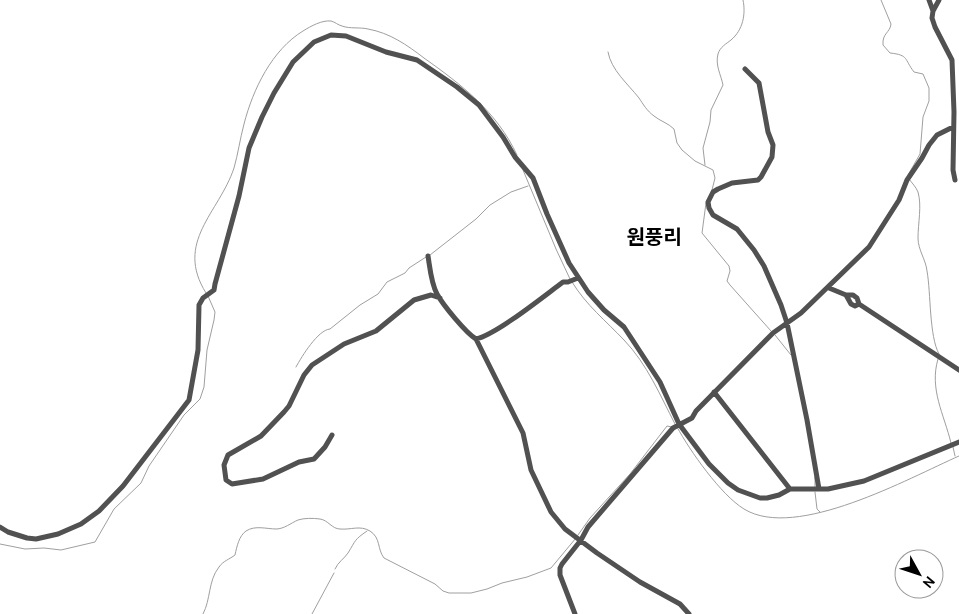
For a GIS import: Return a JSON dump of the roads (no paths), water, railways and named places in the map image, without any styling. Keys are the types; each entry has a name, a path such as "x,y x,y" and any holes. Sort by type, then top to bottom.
{"street":[{"path":"929,0 933,11"},
{"path":"939,0 933,11 932,18 952,60 953,170 955,180"},
{"path":"0,527 18,535 36,539 58,534 81,524 111,500 189,400 198,350 199,305 203,298 214,290 216,284 239,196 249,148 262,117 293,62 307,47 331,34 346,36 386,52 417,60 475,101 493,121 515,158 533,178 563,250 578,278 595,301 630,334 660,382 679,424 709,464 738,490 760,498 767,498 790,490 819,489 864,481 959,442"},
{"path":"745,69 759,83 768,132 773,146 772,156 762,177 758,180 732,183 718,189 713,192 708,202 709,208 713,215 737,229 759,258 773,285 787,323 819,489"},
{"path":"575,614 560,575 560,568 581,540 588,527 673,428 692,418 714,392 773,333 829,288 873,241 899,200 928,145 937,135 953,127"},
{"path":"428,256 430,271 437,294 462,327 476,339 523,433 531,470 551,512 565,529 597,553 640,582 680,604 689,614"},
{"path":"476,339 482,338 498,328 563,282 578,278"},
{"path":"829,288 846,296 853,295 857,298 859,304 959,370"},
{"path":"332,435 325,447 314,459 298,462 258,480 232,484 226,480 224,465 228,455 260,436 284,412 312,364 344,344 376,331 414,300 431,295 440,298"},
{"path":"714,392 790,490"}],"waterway":[{"path":"705,165 703,148 711,110 723,85 717,58 722,48 735,36 741,27 744,16 743,0"},
{"path":"881,0 891,24 885,35 883,45 890,53 903,56 914,72 923,74 929,88 929,101 923,117 920,154 908,175"},
{"path":"206,293 197,275 195,258 197,243 202,228 234,168 244,124 258,84 282,49 303,31 317,24 331,21 345,27 365,28 405,44 452,78 477,100 499,126 517,155"},
{"path":"608,52 616,71 647,110 674,129 677,143 682,150 695,161 713,170 715,178 712,190"},
{"path":"523,170 570,279"},
{"path":"909,179 917,190 919,197 918,242 926,267 933,337 939,354"},
{"path":"430,255 476,219 490,205 511,192 528,186"},
{"path":"706,203 702,233 729,266 730,271 727,281 771,331"},
{"path":"296,367 320,334 330,329 360,305 378,294 387,282 405,273 409,268 426,257"},
{"path":"572,282 590,305 640,359 675,424"},
{"path":"0,544 25,549 44,548 61,550 95,542 114,509 141,483 149,466 184,415 200,399 204,387 207,350 215,312 208,296"},
{"path":"775,335 791,355"},
{"path":"938,359 935,381 936,391 951,443"},
{"path":"578,535 590,518 630,474 667,426 672,427"},
{"path":"677,427 698,460 726,494 744,509 766,517 792,517 822,512 852,503 959,456"},
{"path":"953,447 955,456"},
{"path":"815,477 815,488"},
{"path":"815,492 817,509 820,512"},
{"path":"203,614 215,572 222,563 235,555 242,536 246,531 253,528 279,529 298,520 312,518 323,520 337,529 366,529 376,537 384,558 449,593 471,593 551,568 576,538"},
{"path":"335,569 356,540 367,531"},
{"path":"312,614 334,573"}],"district":[{"name":"원풍리","path":"654,237"}]}
